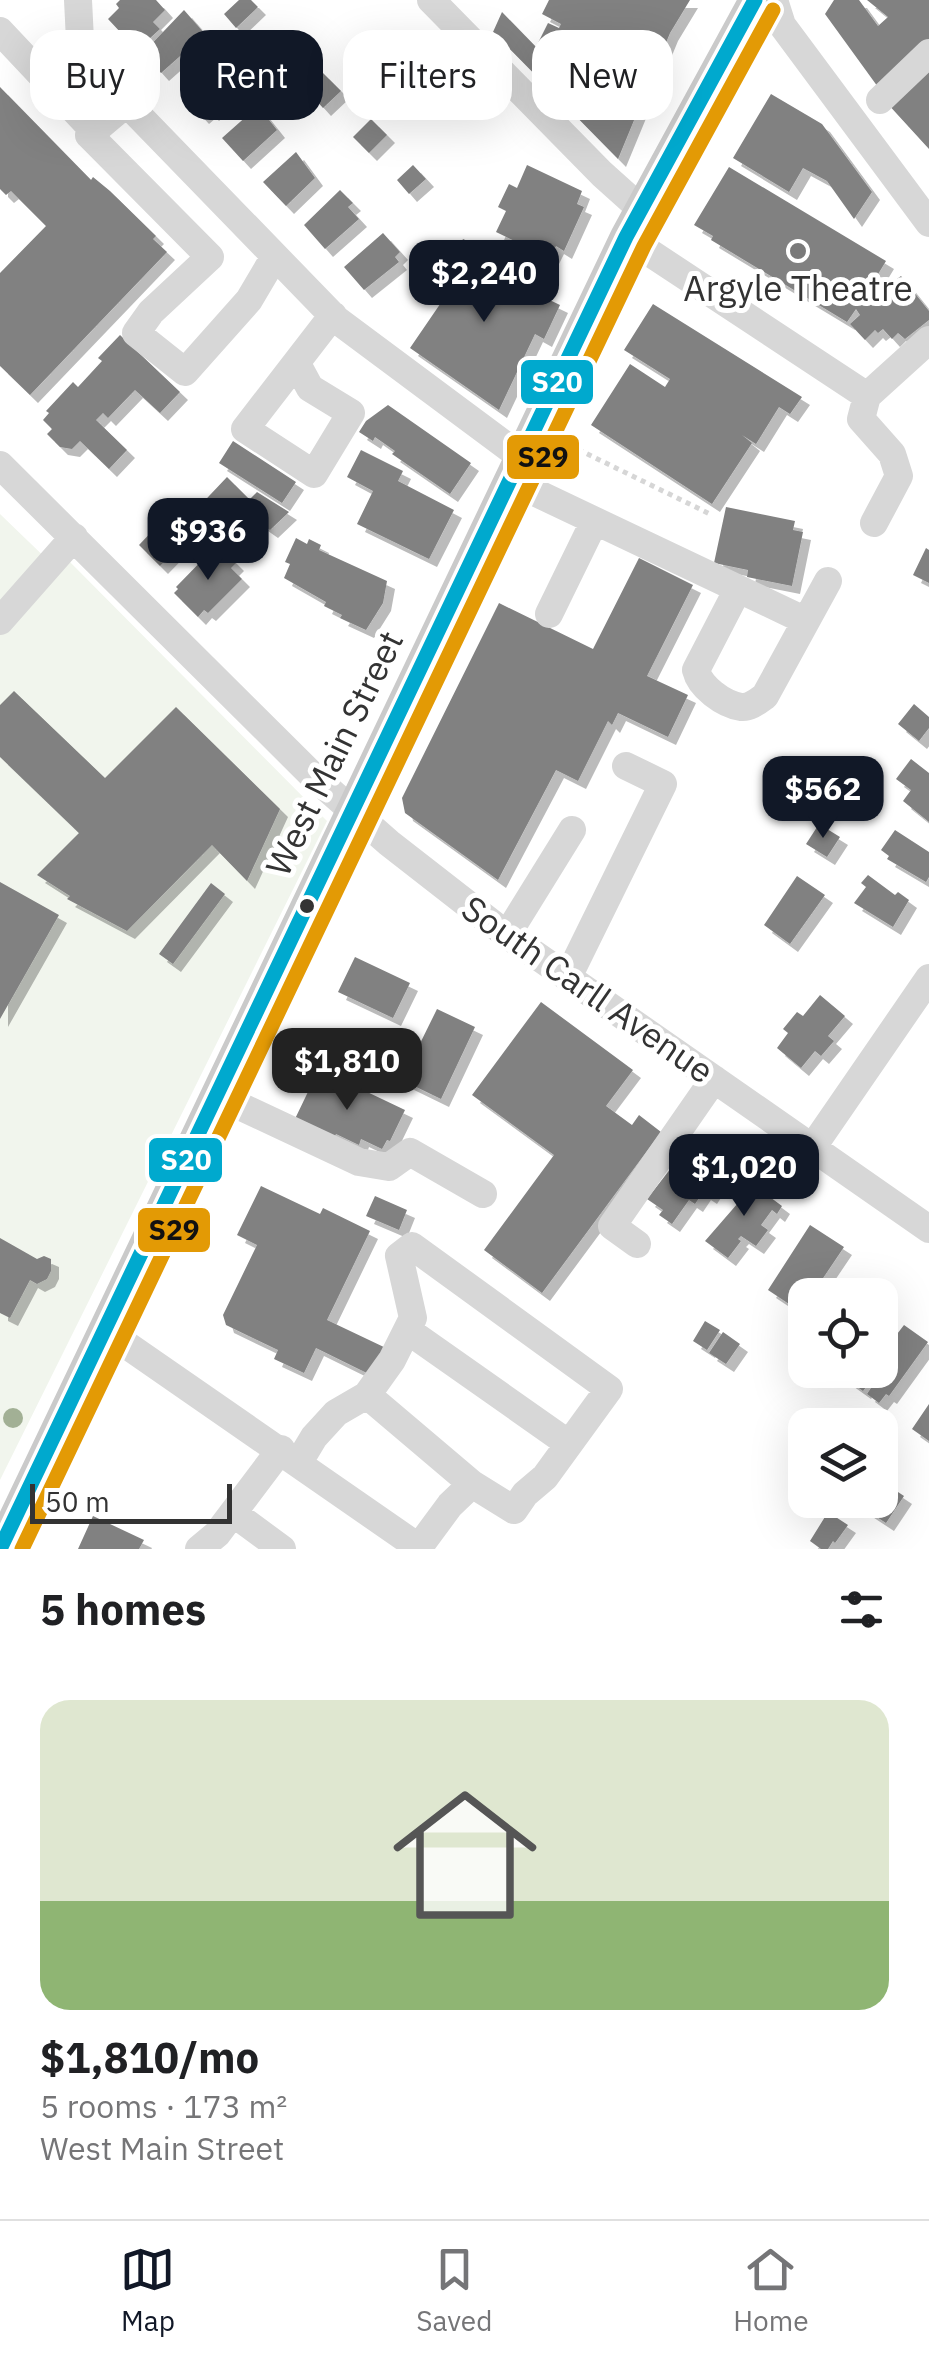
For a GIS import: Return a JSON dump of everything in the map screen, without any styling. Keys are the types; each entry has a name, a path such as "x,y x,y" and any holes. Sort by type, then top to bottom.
{"main road":[{"name":"West Main Street","path":"0,1549 633,223 755,0"}],"street":[{"path":"78,0 80,30"},
{"path":"431,0 602,174 633,223 867,396"},
{"path":"774,0 782,25 927,215"},
{"path":"0,31 94,131"},
{"path":"880,100 929,53"},
{"path":"107,120 90,135 210,256 162,301 136,333 185,372 249,300 274,256"},
{"path":"143,120 332,315 515,468 594,522 806,621"},
{"path":"303,376 332,315"},
{"path":"874,523 900,476 892,454 861,419 867,396 929,340"},
{"name":"South Carll Avenue","path":"0,464 351,810 507,935 929,1229"},
{"path":"549,614 594,522"},
{"path":"0,621 74,537"},
{"path":"738,590 696,670 704,688 741,707 754,705 765,696 828,581"},
{"path":"568,978 663,784 626,766"},
{"path":"507,935 572,830"},
{"path":"812,1148 929,978"},
{"path":"637,1244 612,1226 714,1079"},
{"path":"216,1096 360,1162 390,1167 410,1152 483,1194"},
{"path":"199,1549 290,1455 336,1414 368,1395 392,1360 413,1318 399,1256 412,1246 608,1390 545,1478 514,1510 472,1484 368,1395"},
{"path":"105,1330 420,1548 450,1505 472,1484"},
{"path":"407,1330 570,1444"},
{"path":"233,1514 282,1549"}],"path":[{"path":"569,445 710,514"}],"shaded area":[{"path":"0,514 57,569 67,559 327,821 0,1480"}],"building":[{"path":"120,0 156,0 165,10 153,22 160,29 118,30 108,19 119,8 116,4"},
{"path":"239,0 251,0 258,7 236,28 224,14"},
{"path":"549,0 690,0 672,30 544,30 548,23 559,28 561,24 542,14"},
{"path":"834,0 859,0 878,26 888,17 867,0 929,0 929,39 901,65 883,94 825,14"},
{"path":"184,10 202,30 180,30 180,56 161,73 160,35"},
{"path":"502,12 532,43 532,72 512,51 512,30 494,30"},
{"path":"929,66 929,149 886,102"},
{"path":"323,73 341,91 323,108"},
{"path":"0,87 91,180 93,177 110,191 156,236 153,239 167,252 30,395 0,366 0,273 46,226 11,191 6,195 0,189"},
{"path":"771,94 822,124 872,192 854,219 827,181 803,168 789,192 733,158"},
{"path":"242,120 269,120 277,130 243,161 222,138"},
{"path":"370,120 387,135 369,153 353,137"},
{"path":"580,120 634,120 618,159"},
{"path":"296,152 315,178 286,206 263,182"},
{"path":"413,165 426,179 409,194 397,180"},
{"path":"527,165 582,191 577,204 584,207 564,251 556,246 550,258 496,232 506,211 498,207 509,184 517,188"},
{"name":"Argyle Theatre","path":"729,167 886,261 866,294 873,297 901,276 929,311 929,320 905,339 898,333 892,339 883,329 878,333 875,330 865,340 850,324 860,315 856,309 847,322 711,240 713,236 694,225"},
{"path":"340,190 353,203 348,207 359,219 325,249 304,225"},
{"path":"383,233 400,252 395,257 399,262 364,290 344,267"},
{"path":"463,239 506,259 498,275 560,305 544,339 535,334 499,410 410,348 449,291 485,309 485,305 441,284"},
{"path":"653,304 802,397 790,414 779,407 756,444 742,435 752,443 712,504 591,425 630,364 665,387 670,379 624,350"},
{"path":"120,335 180,392 160,413 135,390 108,418 103,413 96,420 127,450 109,469 80,441 72,449 60,447 47,434 52,429 43,420 49,413 46,411 73,382 78,387 102,361 98,358"},
{"path":"388,405 471,463 450,494 392,454 395,451 375,437 373,441 359,432 366,421"},
{"path":"233,441 296,482 282,503 219,463"},
{"path":"361,450 403,471 398,481 454,510 429,559 357,524 373,491 347,477"},
{"path":"227,477 248,498 209,539 198,527 160,566 139,545 180,502 192,514"},
{"path":"257,492 289,512 270,530 240,509"},
{"path":"726,507 795,521 793,530 803,532 792,586 747,577 748,570 714,563"},
{"path":"296,538 307,544 309,539 321,545 319,550 387,581 383,603 366,630 340,618 342,615 324,606 326,602 284,578 290,564 285,562"},
{"path":"214,548 219,553 223,550 236,563 231,568 242,579 208,613 204,610 198,617 174,593"},
{"path":"926,548 929,550 929,583 913,575"},
{"path":"639,558 693,585 647,676 688,695 668,737 618,713 612,725 608,721 578,781 556,770 498,880 405,813 402,798 499,603 593,649"},
{"path":"14,691 105,778 176,707 280,809 247,881 212,845 127,931 67,899 70,896 37,875 79,833 0,757 0,705"},
{"path":"914,704 929,717 929,728 919,741 898,724"},
{"path":"911,759 929,773 929,822 903,801 911,790 896,779"},
{"path":"849,779 866,794 856,804 840,790"},
{"path":"819,824 840,837 827,857 806,844"},
{"path":"895,830 929,852 926,882 887,859 889,856 881,850"},
{"path":"868,875 895,895 898,892 909,900 893,927 854,903 866,887 861,883"},
{"path":"797,876 825,895 790,944 764,925"},
{"path":"0,882 59,915 0,1019"},
{"path":"211,883 225,894 173,964 159,954"},
{"path":"355,957 410,983 393,1018 338,992"},
{"path":"820,995 845,1016 828,1036 834,1041 821,1056 815,1051 801,1068 777,1048 788,1033 783,1029 797,1012 803,1016"},
{"path":"541,1002 633,1070 606,1106 632,1125 639,1115 661,1132 542,1293 484,1250 554,1155 472,1095"},
{"path":"437,1009 475,1027 441,1099 402,1080"},
{"path":"319,1069 405,1110 382,1149 361,1139 359,1145 336,1134 331,1144 293,1123"},
{"path":"692,1141 707,1152 700,1161 722,1176 709,1196 703,1192 695,1204 689,1200 672,1224 659,1215 663,1210 647,1199"},
{"path":"743,1177 782,1206 777,1214 772,1210 761,1225 768,1230 756,1246 741,1236 728,1258 705,1241 738,1203 729,1196"},
{"path":"261,1186 320,1214 323,1208 370,1231 327,1320 388,1349 375,1377 316,1348 304,1373 274,1359 278,1350 226,1325 223,1315 257,1245 237,1235"},
{"path":"375,1196 407,1210 399,1230 366,1216"},
{"path":"810,1225 844,1247 823,1278 788,1278 788,1303 768,1290"},
{"path":"0,1238 37,1259 51,1259 47,1279 37,1284 30,1280 10,1318 0,1313"},
{"path":"705,1321 720,1330 707,1350 693,1341"},
{"path":"904,1325 928,1342 898,1384 898,1333"},
{"path":"723,1332 740,1344 726,1364 709,1353"},
{"path":"871,1388 895,1388 879,1403 867,1394"},
{"path":"929,1404 929,1441 912,1429"},
{"path":"93,1516 144,1540 139,1549 78,1549"},
{"path":"824,1518 837,1518 848,1525 828,1549 810,1541"}],"transit line":[{"name":"S20","path":"0,1549 626,237 755,0"},
{"name":"S29","path":"22,1549 644,246 773,10"}],"place":[{"name":"Argyle Theatre","path":"798,251"}]}
